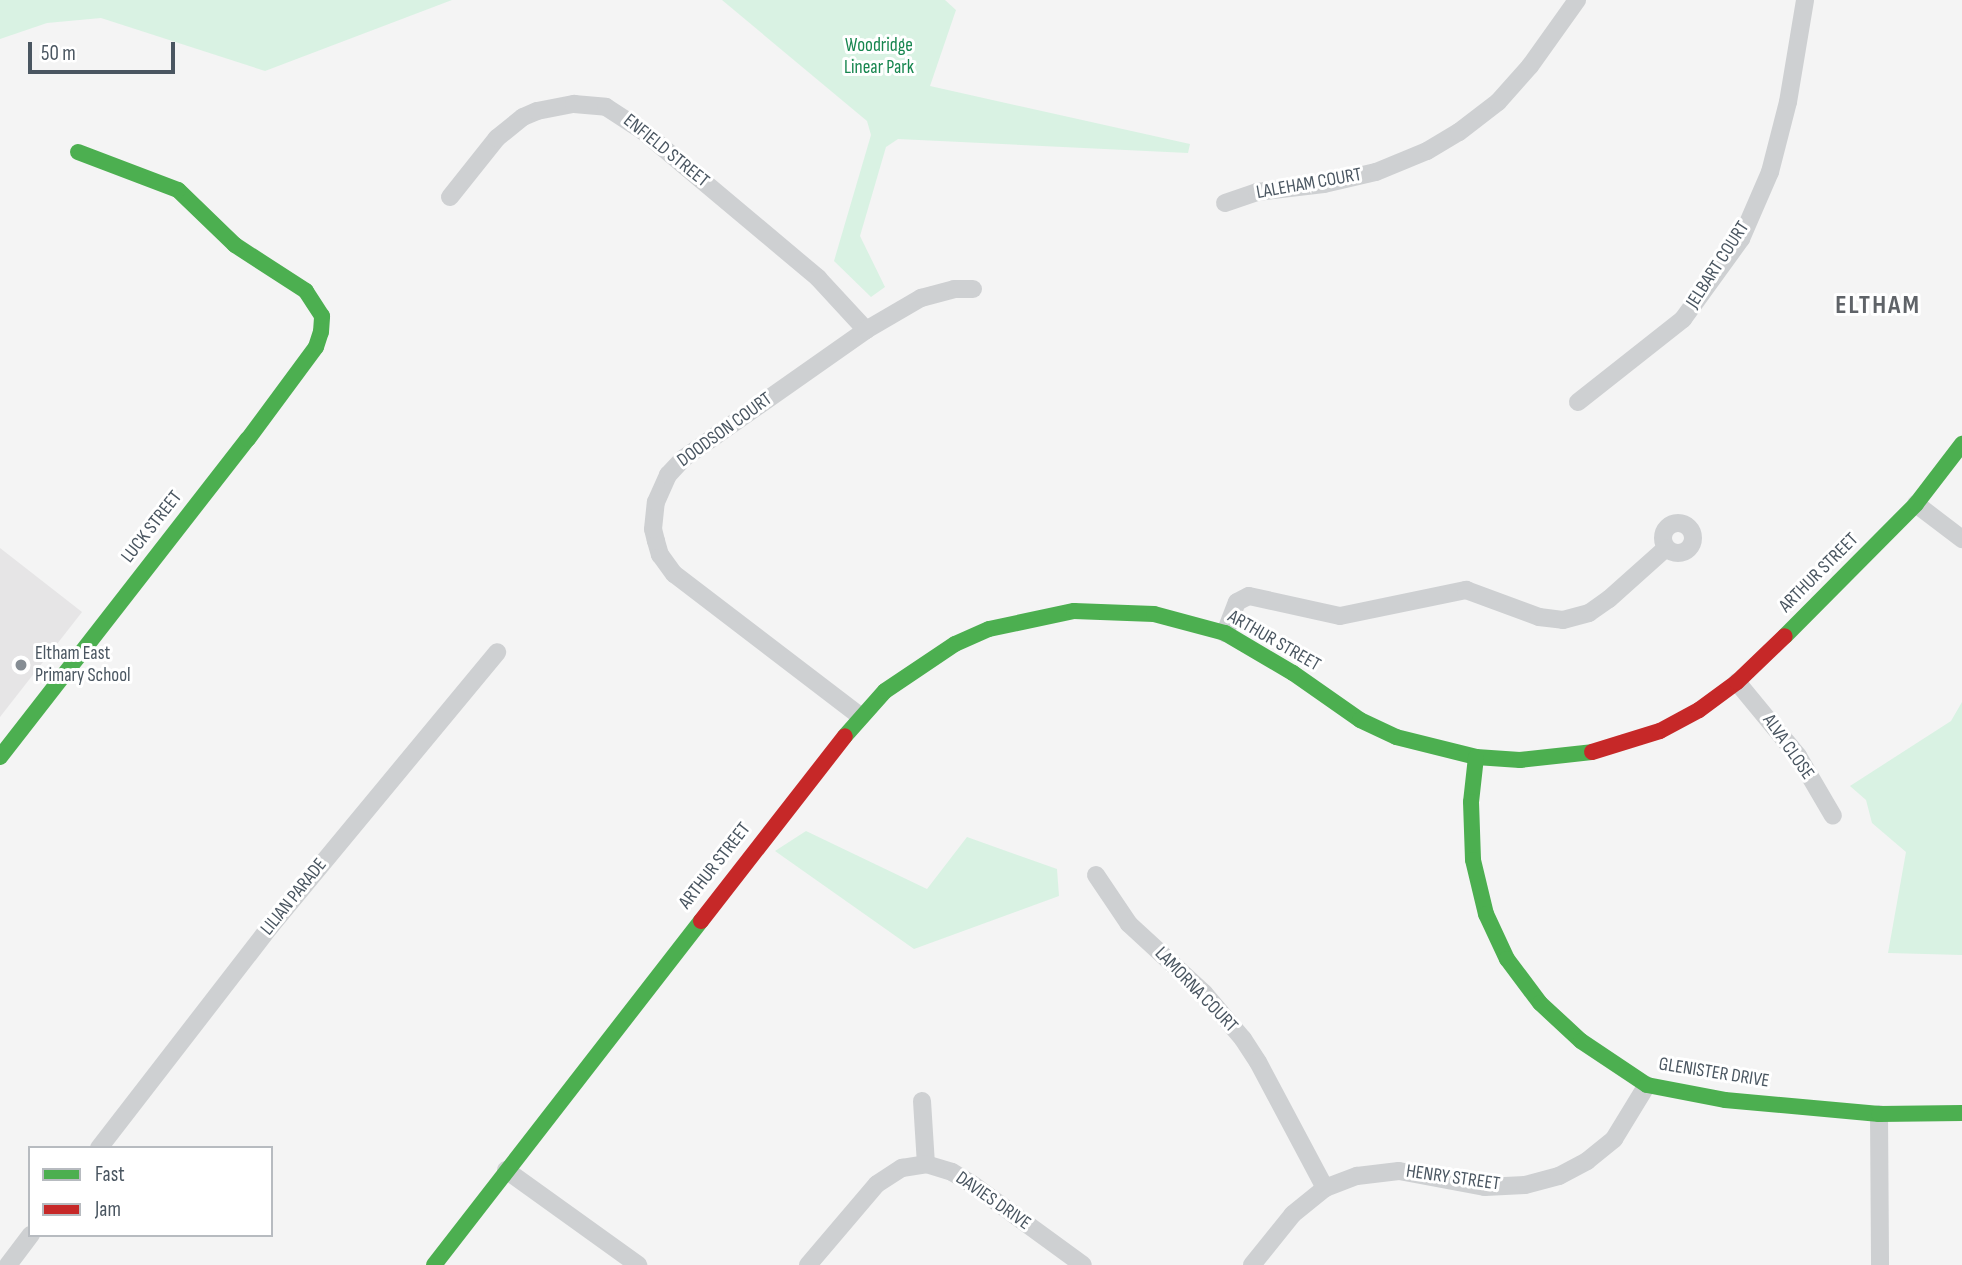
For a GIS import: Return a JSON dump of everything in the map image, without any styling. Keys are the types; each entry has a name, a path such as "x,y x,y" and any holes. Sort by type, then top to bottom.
{"street":[{"name":"LALEHAM COURT","path":"1225,203 1257,192 1324,184 1376,172 1427,151 1459,132 1498,102 1530,66 1577,0"},
{"name":"JELBART COURT","path":"1578,402 1683,319 1741,239 1770,172 1788,103 1805,0"},
{"name":"ENFIELD STREET","path":"450,197 497,138 523,117 546,108 574,104 606,107 643,131 818,278 866,330"},
{"name":"LUCK STREET","path":"0,757 248,439 316,347 321,332 322,316 306,291 235,245 178,190 119,165 78,152"},
{"name":"DOODSON COURT","path":"860,716 674,574 660,555 653,529 661,487 675,465 866,330 921,298 954,289 973,289"},
{"name":"ARTHUR STREET","path":"434,1265 860,716 885,691 955,644 989,629 1074,611 1154,614 1225,633 1293,673 1360,720 1396,737 1476,757 1520,760 1567,757 1614,747 1660,731 1699,710 1737,682 1827,596 1916,504 1962,444"},
{"path":"1916,504 1962,539"},
{"path":"1225,633 1237,602 1249,596 1340,616 1466,590 1539,617 1563,620 1589,613 1609,599 1666,548"},
{"name":"LILIAN PARADE","path":"101,1146 269,928 497,652"},
{"name":"ALVA CLOSE","path":"1737,682 1798,756 1833,816"},
{"name":"GLENISTER DRIVE","path":"1476,757 1471,802 1473,860 1486,914 1507,959 1540,1003 1581,1041 1647,1085 1725,1100 1879,1114 1962,1113"},
{"name":"LAMORNA COURT","path":"1096,874 1129,923 1204,993 1243,1039 1325,1188"},
{"name":"HENRY STREET","path":"1252,1265 1293,1214 1325,1188 1357,1175 1399,1171 1485,1187 1525,1185 1559,1176 1587,1161 1614,1139 1647,1085"},
{"path":"808,1265 877,1184 902,1168 926,1164 922,1101"},
{"path":"1879,1114 1880,1265"},
{"name":"DAVIES DRIVE","path":"926,1164 952,1172 971,1184 1083,1265"},
{"path":"506,1170 638,1265"},
{"path":"8,1265 29,1237"}],"shaded area":[{"name":"Eltham East Primary School","path":"0,548 82,612 0,717"}],"green space":[{"path":"0,0 452,0 265,71 101,18 47,23 0,39"},
{"name":"Woodridge Linear Park","path":"722,0 945,0 956,10 930,86 1190,144 1188,153 898,139 886,147 860,236 885,287 871,297 834,261 871,135 867,121"},
{"path":"1962,702 1962,955 1888,953 1906,852 1872,823 1866,800 1850,786 1951,721"},
{"path":"806,831 927,889 967,837 1057,869 1059,896 914,949 775,851"}],"traffic: fast":[{"path":"0,757 248,439 316,347 321,332 322,316 306,291 235,245 178,190 78,152"},
{"path":"1785,636 1916,504 1962,444"},
{"path":"845,736 885,691 955,644 989,629 1074,611 1154,614 1225,633 1293,673 1360,720 1396,737 1476,757 1520,760 1592,752"},
{"path":"1476,757 1471,802 1473,860 1486,914 1507,959 1540,1003 1581,1041 1647,1085 1725,1100 1879,1114 1962,1113"},
{"path":"434,1265 701,921"}],"traffic: jam":[{"path":"1592,752 1660,731 1699,710 1737,682 1785,636"},
{"path":"701,921 845,736"}],"place":[{"name":"Eltham East Primary School","path":"21,665"}],"district":[{"name":"ELTHAM","path":"1878,306"}]}
